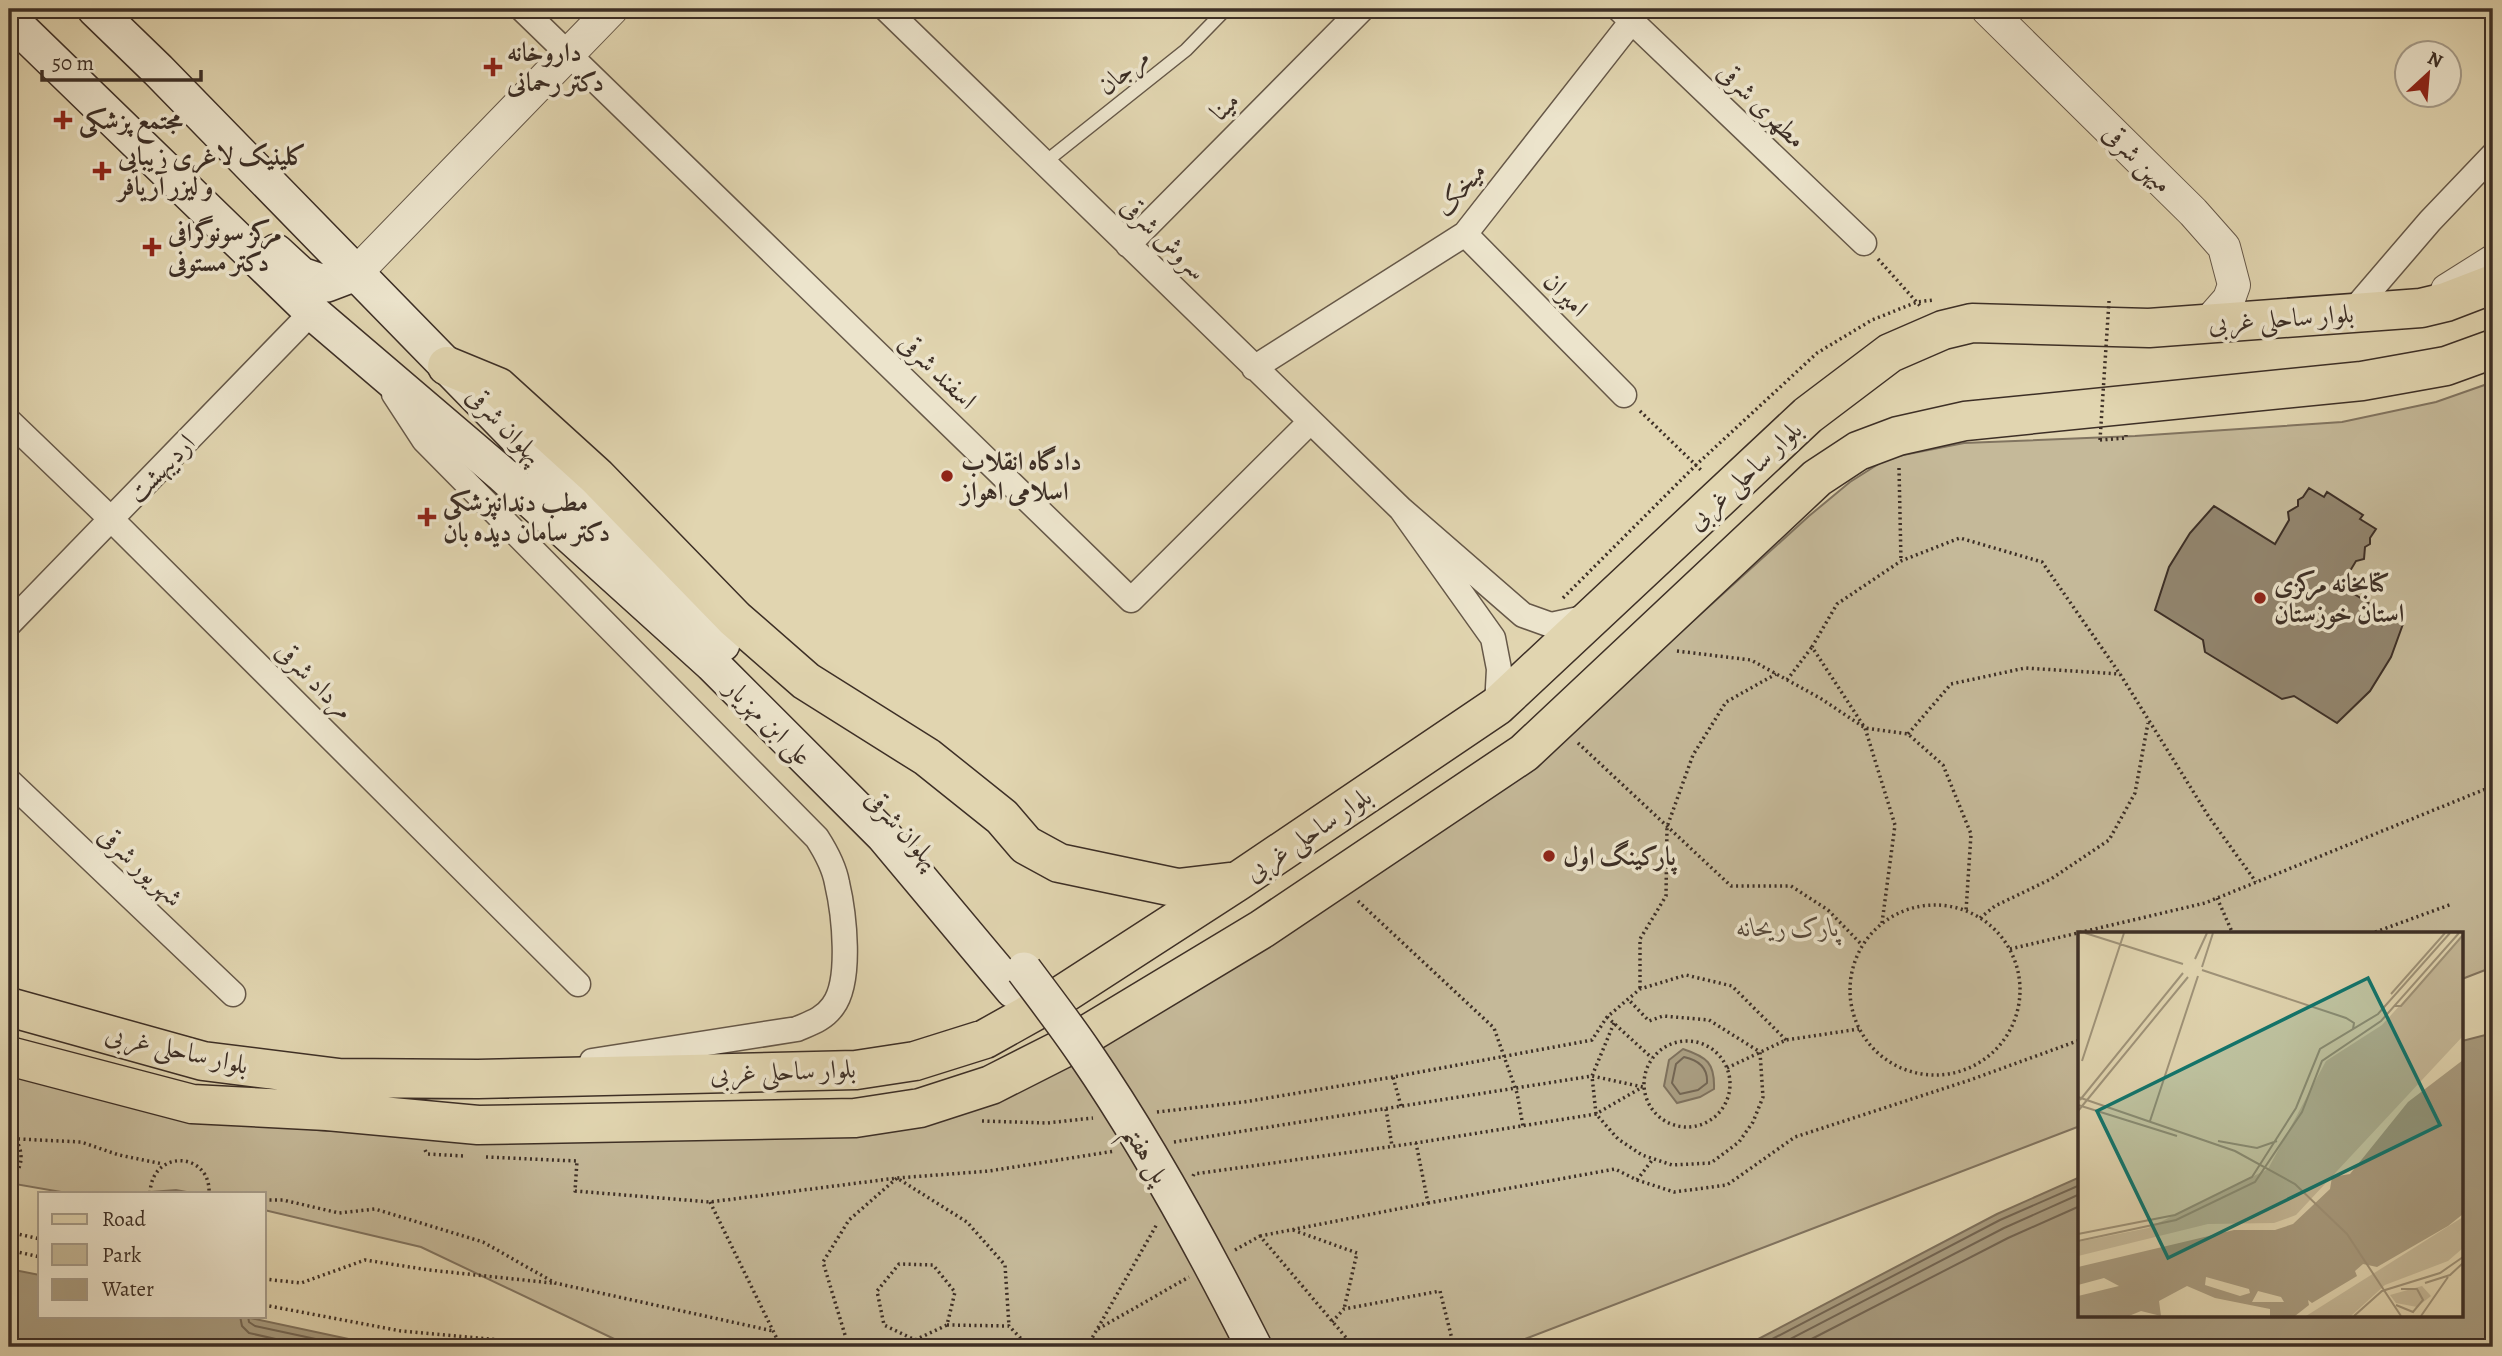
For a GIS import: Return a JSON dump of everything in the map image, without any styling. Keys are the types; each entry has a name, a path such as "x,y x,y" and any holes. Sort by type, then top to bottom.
{"main road":[{"name":"پهلوان شرقی","path":"95,9 884,805 1018,980"},
{"name":"پهلوان شرقی","path":"9,18 312,312 503,475"},
{"path":"111,116 150,129 205,186 302,275 327,284 356,273"},
{"name":"بلوار ساحلی غربی","path":"9,1007 203,1061 339,1078 478,1079 856,1070 915,1061 985,1040 1051,1002 1238,881 1496,706 1808,415 1890,353 1943,330 1972,323 2149,328 2421,308 2446,302 2493,284"},
{"name":"بلوار ساحلی غربی","path":"9,1056 192,1104 327,1111 478,1125 855,1118 920,1108 991,1085 1068,1046 1262,929 1524,753 1817,478 1858,451 1898,436 1965,421 2362,381 2446,366 2493,349"},
{"path":"447,366 498,387 597,477 736,619 806,681 927,757 1002,817 1026,845 1059,863 1178,888 1238,881"},
{"name":"علی ابن مهزیار","path":"503,475 712,664 884,836 1018,980"},
{"name":"پل هفتم","path":"1018,980 1144,1188 1196,1278 1231,1347"},
{"name":"پل هفتم","path":"1018,980 1084,1052 1162,1177 1215,1269 1254,1347"}],"street":[{"name":"اسفند شرقی","path":"522,9 1131,600 1310,422"},
{"path":"356,273 612,9"},
{"name":"سروش شرقی","path":"886,9 1401,509"},
{"name":"میهن شرقی","path":"1987,9 2193,212 2224,247 2234,285 2229,299 2207,324"},
{"name":"مینا","path":"1128,245 1356,11"},
{"name":"میخک","path":"1254,368 1465,234 1625,15"},
{"name":"مطهری شرقی","path":"1625,15 1864,243"},
{"path":"2351,313 2430,221 2493,155"},
{"name":"امیران","path":"1465,234 1624,395"},
{"path":"2421,308 2493,261"},
{"name":"اردیبهشت","path":"9,624 312,312"},
{"name":"پهلوان شرقی","path":"376,367 424,440 817,838 829,857 837,882 845,978 838,999 820,1019 797,1029 478,1079"},
{"name":"مرداد شرقی","path":"9,421 578,984"},
{"path":"1401,509 1523,615 1551,625 1592,616"},
{"path":"1401,509 1493,638 1499,669 1496,706"},
{"name":"شهریور شرقی","path":"9,781 233,994"}],"lane":[{"name":"مرجان","path":"1044,163 1186,50 1226,9"}],"path":[{"path":"1864,243 1943,330"},
{"path":"2109,301 2100,440 2126,438"},
{"path":"1624,395 1724,493"},
{"path":"1898,436 1901,561"},
{"path":"1787,680 1812,647 1838,604 1901,561 1960,538 2042,562 2120,674 2209,817 2256,882"},
{"path":"1637,646 1751,660 1865,728 1908,734 1944,765 1971,834 1966,911"},
{"path":"1812,647 1865,728 1895,825 1882,923"},
{"path":"1908,734 1951,684 2025,668 2120,674"},
{"path":"1640,989 1640,939 1666,896 1667,827 1693,755 1726,702 1776,674"},
{"path":"1980,918 1995,906 2052,879 2109,839 2134,793 2149,721"},
{"path":"1556,723 1731,886 1791,886 1828,910 1862,945"},
{"path":"2082,932 2205,903 2493,786"},
{"path":"1336,879 1387,930 1494,1028 1517,1093 1523,1126"},
{"path":"2217,898 2232,932"},
{"path":"2375,932 2452,904"},
{"path":"1938,905 1966,911 1980,918 1997,932 2010,949 2019,975 2020,1002 2012,1028 1997,1050 1975,1066 1950,1074 1923,1075 1897,1067 1875,1051 1859,1029 1850,1001 1851,972 1862,945 1882,923 1908,909 1938,905"},
{"path":"2010,949 2078,933"},
{"path":"1401,1107 1394,1077 1592,1040 1607,1017 1640,989 1686,975 1732,986 1786,1040"},
{"path":"1628,999 1649,1021 1663,1016 1709,1020 1760,1052"},
{"path":"1607,1017 1651,1058"},
{"path":"1614,1023 1592,1076 1596,1114 1618,1139 1642,1155 1672,1165 1711,1163 1739,1142 1753,1122 1763,1097 1760,1052"},
{"path":"1727,1068 1786,1040 1859,1029"},
{"path":"1686,1041 1699,1042 1720,1056 1727,1068 1730,1083 1728,1097 1716,1115 1696,1126 1681,1127 1667,1123 1655,1114 1643,1087 1646,1067 1651,1058 1673,1043 1686,1041"},
{"path":"1260,1236 1615,1168 1637,1180 1674,1192 1727,1185 1795,1138 1979,1077 2078,1041"},
{"path":"1975,1066 1979,1077"},
{"path":"1165,1144 1592,1076 1643,1087"},
{"path":"1187,1184 1194,1174 1416,1143 1596,1114 1643,1087"},
{"path":"1386,1109 1392,1146"},
{"path":"9,1131 18,1139 22,1157 17,1174 9,1181"},
{"path":"18,1139 81,1142 163,1164 181,1160 199,1167 209,1183 210,1192"},
{"path":"1416,1143 1428,1203"},
{"path":"424,1146 427,1154 468,1156"},
{"path":"481,1157 577,1161 575,1191 710,1202 897,1178 989,1171 1124,1150"},
{"path":"1637,1180 1653,1159"},
{"path":"150,1192 151,1180 163,1164"},
{"path":"897,1178 967,1222 1005,1265 1009,1326 1029,1347"},
{"path":"845,1335 823,1262 849,1220 897,1178"},
{"path":"266,1200 283,1200 339,1213 374,1209 483,1242 555,1283"},
{"path":"710,1202 781,1347"},
{"path":"1087,1347 1158,1222"},
{"path":"1291,1230 1357,1253 1344,1309 1332,1322"},
{"path":"9,1232 38,1238"},
{"path":"9,1250 38,1257"},
{"path":"266,1279 301,1283 365,1260 429,1270 555,1283 773,1331"},
{"path":"917,1347 915,1340 884,1325 877,1291 899,1264 933,1265 954,1292 947,1325"},
{"path":"1344,1309 1440,1291 1454,1347"},
{"path":"266,1305 401,1331 577,1347"},
{"path":"915,1340 947,1325 1009,1326"}],"green space":[{"name":"پارک ریحانه","path":"2493,382 2493,967 2464,978 2464,932 2078,932 2078,1127 1504,1347 631,1347 421,1247 266,1210 266,1192 61,1192 9,1183 9,1065 176,1114 326,1131 462,1130 912,1114 1566,736 1809,516 1850,482 1888,458 1964,443 2135,436 2342,422 2436,402"}],"water":[{"path":"2493,1033 2493,1347 1743,1347 1997,1214 2078,1178 2078,1318 2464,1318 2464,1040"},
{"path":"1683,1049 1708,1062 1713,1073 1714,1089 1700,1097 1677,1103 1664,1086 1669,1060"},
{"path":"9,1269 38,1275 38,1318 250,1318 386,1347 9,1347"}],"building":[{"name":"کتابخانه مرکزی استان خوزستان","path":"2309,488 2324,497 2327,492 2363,515 2360,519 2376,529 2370,538 2370,544 2365,547 2364,559 2356,561 2341,586 2403,624 2391,657 2370,691 2337,723 2294,696 2282,699 2205,652 2203,640 2155,610 2169,567 2190,533 2214,506 2275,544 2289,520 2288,512 2298,506 2298,500"}],"place":[{"name":"داروخانه دکتر رحمانی","path":"493,67"},
{"name":"مجتمع پزشکی","path":"63,120"},
{"name":"کلینیک لاغری زیبایی و لیزر آریافر","path":"102,171"},
{"name":"مرکز سونوگرافی دکتر مستوفی","path":"152,247"},
{"name":"دادگاه انقلاب اسلامی اهواز","path":"947,476"},
{"name":"مطب دندانپزشکی دکتر سامان دیده بان","path":"427,517"},
{"name":"کتابخانه مرکزی استان خوزستان","path":"2260,598"},
{"name":"پارکینگ اول","path":"1549,856"}]}
